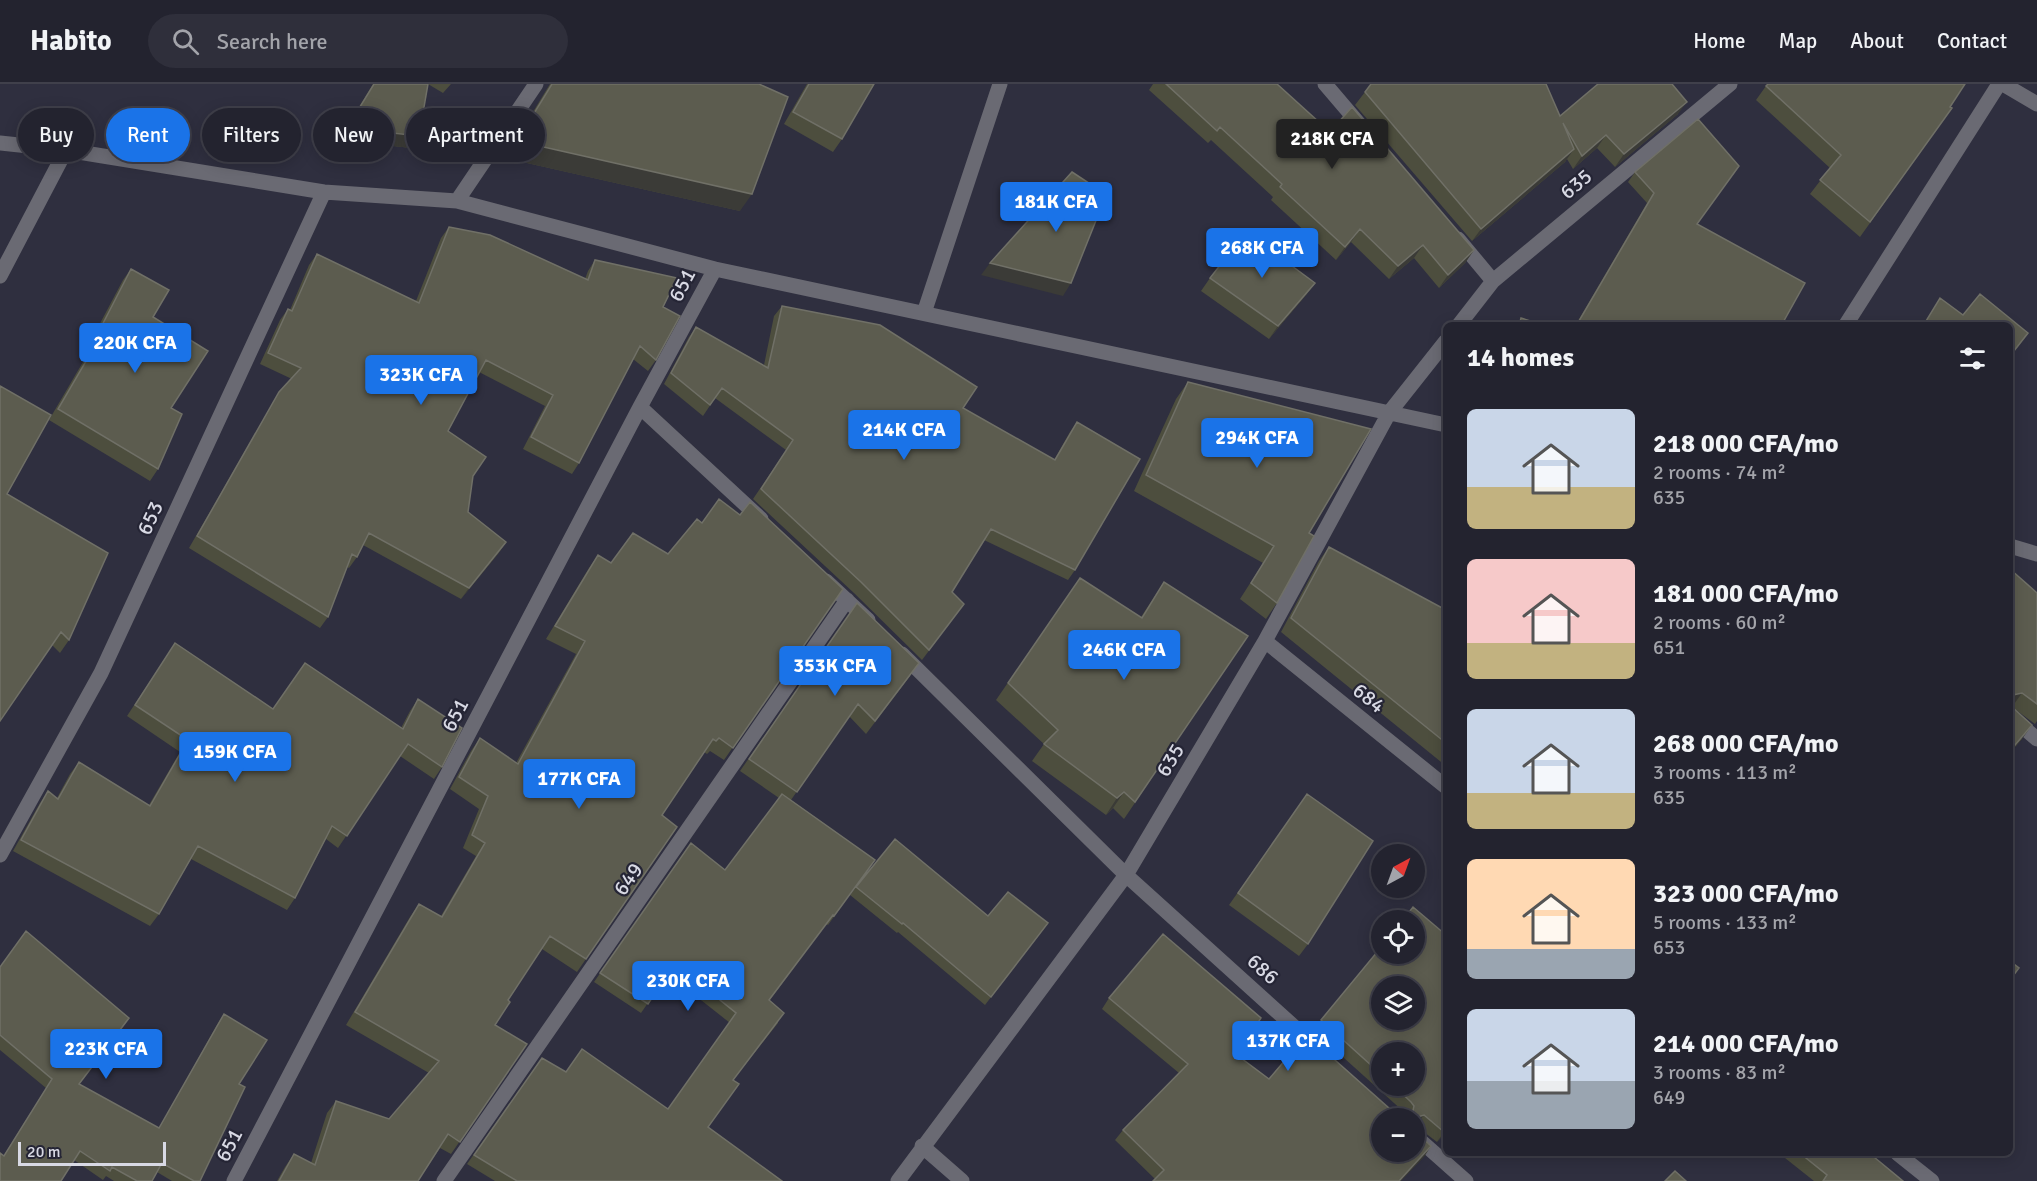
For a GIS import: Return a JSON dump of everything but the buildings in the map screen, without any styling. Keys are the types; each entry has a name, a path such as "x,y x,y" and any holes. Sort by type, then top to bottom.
{"street":[{"path":"457,201 536,84"},
{"path":"924,313 1000,84"},
{"path":"1325,84 1371,138"},
{"name":"635","path":"1461,322 1493,281 1730,84"},
{"path":"1848,322 2001,84 2037,104"},
{"path":"0,142 18,144"},
{"path":"94,155 324,192 457,201 715,269 1443,424"},
{"path":"0,276 60,162"},
{"name":"653","path":"0,855 101,673 324,192"},
{"path":"1448,227 1493,281"},
{"name":"651","path":"234,1181 640,407 715,269"},
{"name":"635","path":"897,1181 1126,875 1265,641 1389,413 1443,345"},
{"path":"640,407 770,528"},
{"path":"2013,547 2037,554"},
{"name":"686","path":"813,568 1126,875 1336,1064"},
{"name":"649","path":"444,1181 847,600"},
{"name":"684","path":"1265,641 1443,786"},
{"path":"2013,719 2037,739"},
{"path":"1425,1145 1466,1181"},
{"path":"922,1146 962,1181"},
{"path":"1901,1156 1932,1181"}]}
